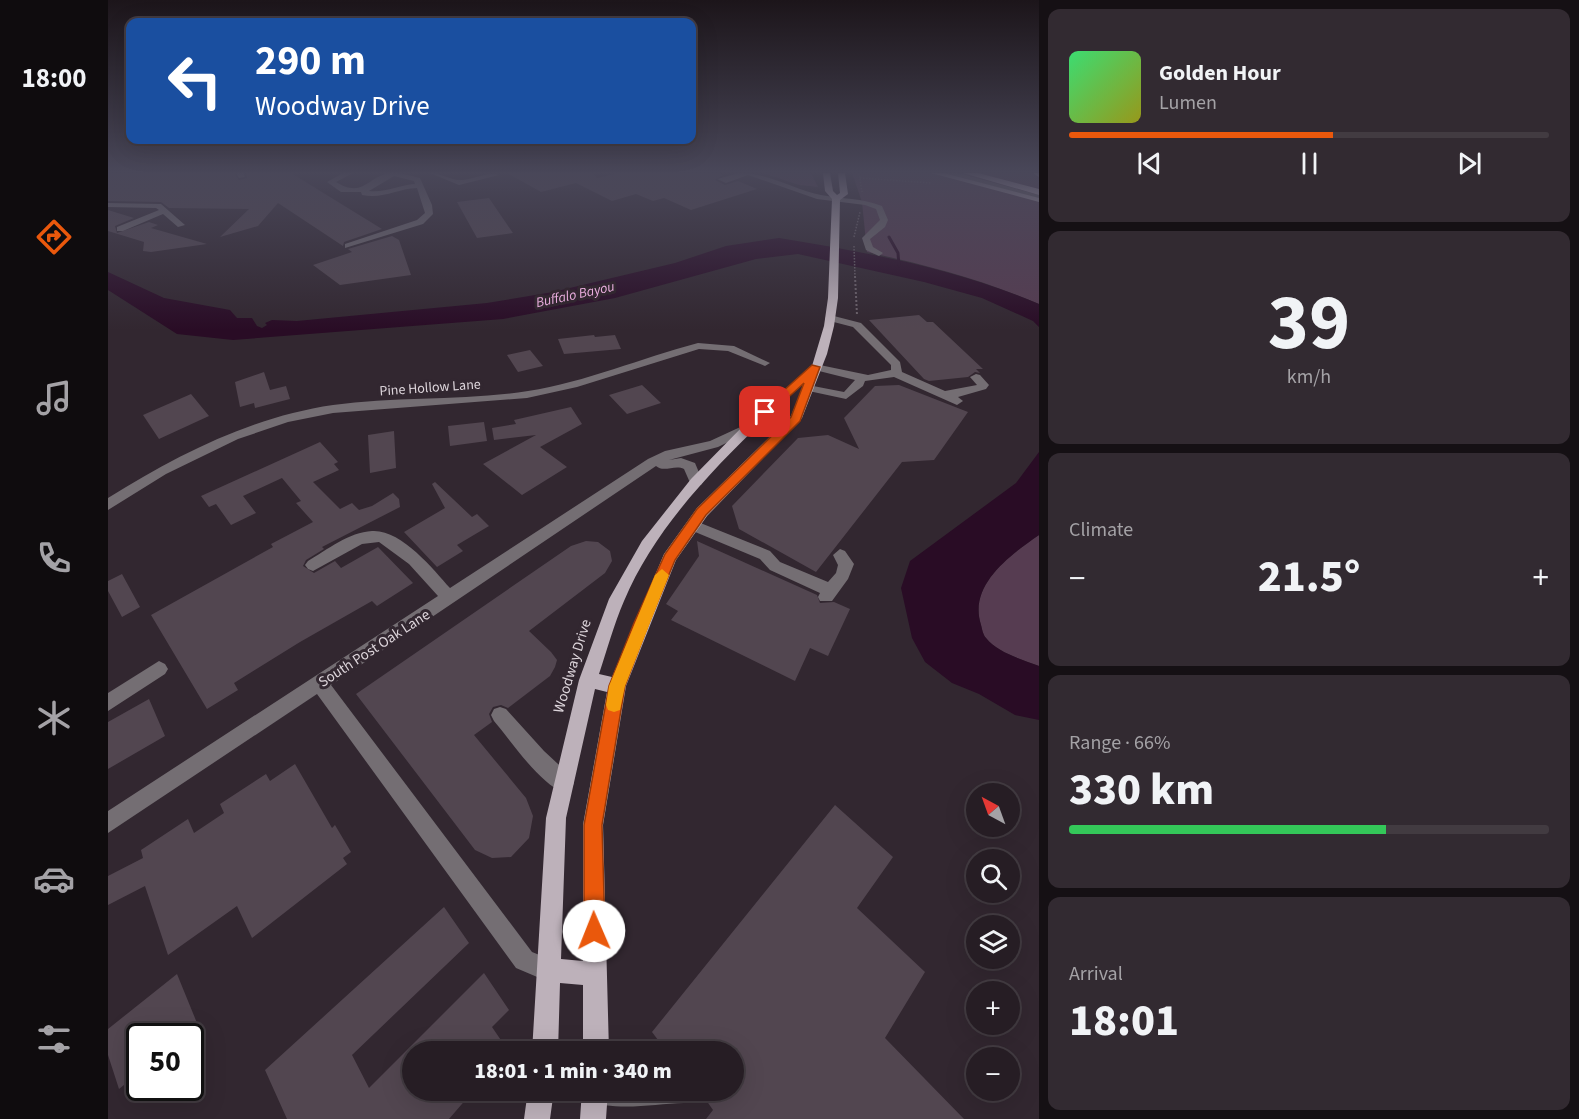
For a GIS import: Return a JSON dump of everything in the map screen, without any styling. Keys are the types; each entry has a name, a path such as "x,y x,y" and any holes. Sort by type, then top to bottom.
{"main road":[{"name":"Woodway Drive","path":"596,1041 593,825 617,686 669,558 702,512 796,418 822,354 831,318 835,225"},
{"name":"Woodway Drive","path":"546,1041 556,818 588,680 617,599 647,545 696,482 749,427 815,367"},
{"path":"670,515 693,525"},
{"path":"588,680 617,686"},
{"path":"549,970 595,974"},
{"path":"537,1119 539,1101"},
{"path":"593,1119 594,1101"}],"street":[{"path":"120,229 128,225"},
{"path":"348,246 410,225"},
{"path":"879,254 869,248 866,238 882,225"},
{"path":"831,318 858,325 896,364 897,371 894,374"},
{"name":"Pine Hollow Lane","path":"108,505 161,471 234,436 285,419 333,409 527,395 573,385 698,346 730,348 765,363"},
{"path":"815,367 869,378 894,374 957,401"},
{"path":"943,395 963,393 981,387 983,385 976,376"},
{"path":"808,388 846,396 860,384 861,377"},
{"name":"South Post Oak Lane","path":"108,823 639,474 653,462 670,454 714,444 749,427"},
{"name":"South Post Oak Lane","path":"639,474 673,462 681,462 690,466 696,482"},
{"path":"693,525 765,555 775,566 827,594 843,575 846,564 840,555"},
{"path":"314,566 357,542 372,536 384,538 399,547 450,598"},
{"path":"108,704 159,669"},
{"path":"320,684 524,960 549,970"},
{"path":"500,715 537,758 564,783"}],"path":[{"path":"854,229 856,298"}],"shaded area":[{"path":"864,225 1039,225 1039,304 954,274 867,252"},
{"path":"1039,535 1039,666 1010,655 991,643 983,634 979,610 980,597 994,572"}],"water":[{"name":"Buffalo Bayou","path":"779,238 911,263 1007,291 1039,304 1039,327 1033,321 982,298 924,282 798,254 756,259 615,298 503,319 233,340 177,334 108,290 108,272 164,298 230,310 237,318 252,318 257,326 262,328 267,325 265,323 272,320 297,321 487,303 553,292 675,263 726,246"},
{"path":"1039,452 1039,535 994,572 986,584 979,610 983,634 991,643 1010,655 1039,666 1039,720 1015,715 979,694 952,683 925,662 912,638 901,588 910,561 1016,483"}],"building":[{"path":"108,225 117,225 115,226 117,233 140,225 157,225 151,228 207,244 151,252 143,251 144,242 108,231"},
{"path":"232,225 259,225 258,226 220,237"},
{"path":"312,225 376,225 382,229 344,242 343,246"},
{"path":"470,225 508,225 513,233 477,238"},
{"path":"392,236 399,240 411,275 340,285 313,265 352,252 348,249"},
{"path":"919,315 927,322 933,322 983,369 976,369 980,373 975,372 968,377 929,381 924,379 869,320"},
{"path":"594,335 595,337 615,335 621,349 564,354 558,339"},
{"path":"530,350 543,366 518,372 507,355"},
{"path":"264,372 270,390 286,386 290,399 255,408 254,403 240,407 235,382"},
{"path":"642,385 661,403 627,414 609,395"},
{"path":"899,385 968,412 934,460 902,462 816,572 739,529 732,506 798,438 828,435 859,449 844,418 875,386"},
{"path":"191,394 209,416 159,439 143,415"},
{"path":"571,407 582,424 540,447 567,467 522,495 483,464 536,435 494,440 492,428 516,424 514,420"},
{"path":"484,422 487,441 450,446 448,426"},
{"path":"394,431 396,468 370,473 368,435"},
{"path":"320,442 338,462 334,464 339,470 313,482 340,509 352,503 359,510 372,506 393,493 399,499 400,507 322,547 324,549 306,560 303,566 314,573 335,561 341,568 378,547 413,583 377,606 372,601 300,642 234,683 238,690 207,709 151,615 273,547 271,544 313,522 296,503 301,501 282,478 243,496 256,513 231,525 216,504 209,507 201,496"},
{"path":"435,482 472,517 477,514 489,526 457,545 463,551 437,567 404,532 445,508 432,484"},
{"path":"586,541 598,542 610,551 612,561 605,573 529,631 557,660 550,676 508,708 501,705 493,707 489,714 492,722 474,735 526,798 533,816 529,838 511,857 492,858 475,850 356,694 571,546"},
{"path":"697,541 817,595 820,603 834,602 850,609 828,656 810,648 795,681 671,620 678,611 666,604 699,556"},
{"path":"122,574 140,607 122,617 108,591 108,581"},
{"path":"149,699 165,736 108,769 108,722"},
{"path":"295,764 332,828 335,825 351,852 343,858 347,864 252,938 237,906 168,955 145,886 108,905 108,876 143,858 141,850 188,819 194,833 224,813 220,804 266,774 270,781"},
{"path":"835,805 893,857 857,908 925,972 885,1038 964,1119 706,1119 713,1110 707,1101 744,1101 744,1041 659,1041 652,1032"},
{"path":"444,907 469,943 352,1055 369,1088 402,1055 402,1101 465,1101 449,1119 287,1119 265,1070"},
{"path":"484,973 509,1010 492,1027 502,1041 416,1041"},
{"path":"177,974 197,1023 126,1023 126,1083 119,1089 108,1055 108,1029"}],"waterway":[{"path":"889,237 898,253 899,266"}],"slow traffic":[{"path":"614,705 617,686 662,575"}],"route":[{"path":"594,931 593,825 617,686 641,623 669,558 702,512 796,418 815,367 765,412"}]}
